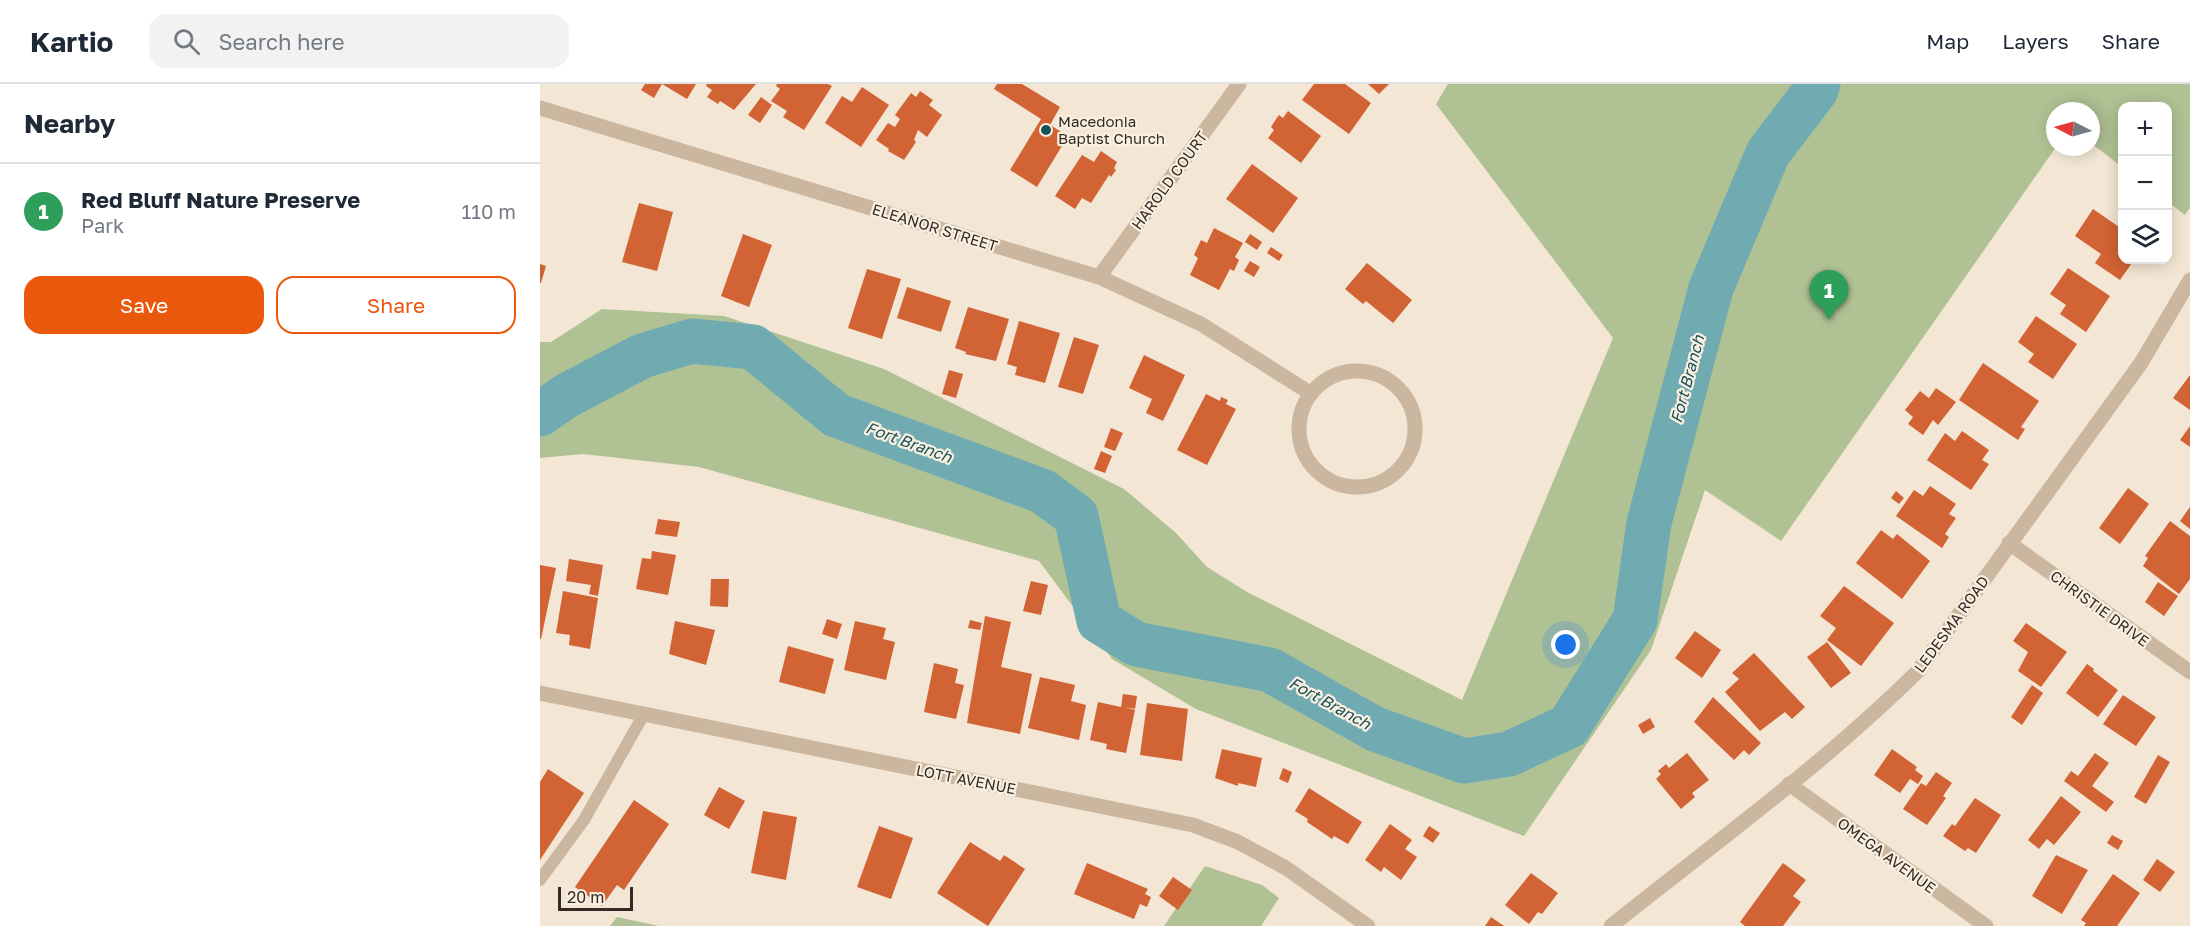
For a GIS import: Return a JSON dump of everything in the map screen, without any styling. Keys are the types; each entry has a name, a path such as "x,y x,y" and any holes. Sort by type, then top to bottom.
{"street":[{"name":"HAROLD COURT","path":"1099,277 1239,84"},
{"name":"ELEANOR STREET","path":"540,108 1099,277 1202,324 1310,393"},
{"name":"LEDESMA ROAD","path":"1611,926 1789,784 1893,696 1918,671 1942,642 2009,543 2141,363 2190,280"},
{"path":"1358,370 1377,374 1393,383 1406,396 1413,413 1416,432 1412,450 1403,466 1388,479 1369,487 1349,488 1329,482 1313,469 1302,452 1298,432 1301,411 1310,393 1324,381 1340,373 1358,370"},
{"name":"CHRISTIE DRIVE","path":"2009,543 2190,672"},
{"name":"LOTT AVENUE","path":"540,693 1193,825 1238,842 1286,868 1368,926"},
{"name":"OMEGA AVENUE","path":"1789,784 1986,926"}],"lane":[{"path":"540,880 584,820 644,714"}],"green space":[{"path":"1448,84 2190,84 2190,208 2185,215 2172,205 2172,102 2118,102 2118,164 2100,150 2100,102 2046,102 2046,156 2050,156 1781,541 1705,490 1651,650 1524,836 1196,709 1112,659 1039,561 699,467 583,454 540,458 540,342 551,342 602,309 724,316 884,369 1124,489 1176,533 1207,567 1247,592 1462,700 1613,338 1436,104"},
{"path":"1205,866 1262,885 1279,898 1261,926 1164,926"},
{"path":"617,917 659,926 610,926"}],"building":[{"path":"645,84 662,84 654,98 641,90"},
{"path":"662,84 696,84 687,99"},
{"path":"707,84 756,84 734,110 720,101 718,104 707,97 712,90 706,86"},
{"path":"777,84 828,84 832,86 804,130 783,117 787,111 771,101 780,89 776,86"},
{"name":"Macedonia Baptist Church","path":"997,84 1022,84 1060,107 1050,125 1068,136 1037,187 1010,170 1041,119 994,89"},
{"path":"1314,84 1345,84 1371,103 1349,134 1302,100"},
{"path":"1368,84 1389,84 1379,94"},
{"path":"862,87 889,105 861,147 825,123 842,96 852,102"},
{"path":"920,91 933,100 929,105 942,115 927,137 918,130 914,140 916,142 904,160 888,151 889,149 876,140 888,123 895,127 900,119 895,115 911,93 916,97"},
{"path":"761,97 772,105 760,123 748,115"},
{"path":"1288,111 1321,136 1301,163 1268,138 1274,130 1271,127 1276,119 1279,115 1283,118"},
{"path":"1101,151 1117,162 1114,168 1116,170 1111,177 1109,175 1091,203 1082,198 1075,209 1055,196 1082,155 1094,162"},
{"path":"1252,164 1298,198 1273,233 1226,199"},
{"path":"639,203 673,212 657,271 622,262"},
{"path":"2093,209 2118,226 2118,264 2131,264 2120,280 2095,263 2101,254 2075,236"},
{"path":"1214,228 1243,243 1235,257 1239,260 1234,271 1230,269 1219,290 1190,275 1198,258 1194,255 1201,240 1207,243"},
{"path":"743,234 772,245 749,307 721,296"},
{"path":"1250,234 1262,242 1257,250 1245,242"},
{"path":"1271,247 1283,255 1279,261 1267,253"},
{"path":"1250,261 1260,267 1254,277 1244,271"},
{"path":"1367,263 1412,300 1393,323 1366,301 1363,304 1345,289"},
{"path":"540,264 546,266 541,283 540,283"},
{"path":"2068,268 2110,296 2086,332 2060,314 2066,305 2050,294"},
{"path":"867,269 901,279 882,339 848,328"},
{"path":"907,287 951,301 941,332 897,318"},
{"path":"968,307 1009,319 996,361 965,354 966,352 955,348"},
{"path":"2036,316 2077,344 2053,379 2028,362 2034,354 2018,342"},
{"path":"1019,321 1060,333 1045,383 1015,375 1017,367 1007,364"},
{"path":"1074,337 1099,345 1083,394 1058,387"},
{"path":"1144,355 1185,375 1163,421 1146,413 1152,399 1129,388"},
{"path":"1983,363 2039,401 2021,427 2025,429 2018,440 1959,400"},
{"path":"949,370 963,374 956,398 942,394"},
{"path":"2190,375 2190,410 2173,398"},
{"path":"1936,388 1956,402 1938,425 1933,420 1923,435 1908,424 1913,417 1905,410 1920,391 1929,398"},
{"path":"1206,394 1220,401 1221,397 1228,400 1226,404 1236,409 1207,465 1177,450"},
{"path":"2190,426 2190,447 2180,440"},
{"path":"1111,428 1123,433 1115,451 1104,447"},
{"path":"1962,431 1989,450 1982,460 1989,464 1971,490 1927,460 1945,433 1955,441"},
{"path":"1101,451 1112,456 1105,473 1094,469"},
{"path":"1930,486 1956,504 1949,514 1956,518 1945,534 1949,537 1942,548 1896,516 1914,490 1923,496"},
{"path":"2128,488 2149,504 2120,544 2099,528"},
{"path":"1896,491 1904,498 1899,504 1891,498"},
{"path":"2190,507 2190,529 2180,521"},
{"path":"658,519 680,522 677,537 655,534"},
{"path":"2170,521 2190,536 2190,579 2179,594 2143,566 2148,558 2145,556"},
{"path":"1881,530 1893,539 1897,534 1930,561 1902,599 1856,563"},
{"path":"652,551 676,555 668,595 636,589 642,558 651,559"},
{"path":"569,559 603,565 598,596 589,594 591,585 566,581"},
{"path":"540,565 556,568 541,639 540,639"},
{"path":"711,579 729,579 728,607 710,606"},
{"path":"1031,581 1048,585 1041,615 1023,611"},
{"path":"2158,582 2178,596 2164,616 2145,602"},
{"path":"1844,586 1894,623 1861,666 1827,640 1836,628 1820,616"},
{"path":"563,591 598,598 590,649 569,645 570,635 556,633"},
{"path":"985,616 1011,622 1001,667 1032,674 1020,734 967,723"},
{"path":"827,619 842,624 837,639 822,634"},
{"path":"970,620 982,623 980,630 968,628"},
{"path":"675,621 715,630 706,665 669,654"},
{"path":"855,621 886,628 883,639 895,642 886,680 844,670"},
{"path":"2026,623 2067,652 2041,687 2018,671 2028,652 2013,641"},
{"path":"1695,631 1721,650 1702,678 1675,658"},
{"path":"1827,642 1851,673 1831,688 1807,657"},
{"path":"788,646 834,659 825,694 779,682"},
{"path":"1754,653 1805,707 1792,719 1785,712 1760,731 1725,692 1739,679 1732,673"},
{"path":"934,663 958,669 955,683 964,685 956,719 924,712"},
{"path":"2087,664 2118,690 2098,717 2066,693"},
{"path":"1040,677 1075,685 1071,701 1086,705 1079,740 1028,728"},
{"path":"2032,685 2043,693 2022,725 2011,717"},
{"path":"1123,694 1137,696 1135,709 1124,707 1135,710 1126,753 1106,749 1107,744 1090,740 1098,702 1121,707"},
{"path":"2123,695 2156,717 2136,746 2103,724"},
{"path":"1713,697 1761,743 1749,755 1744,750 1734,760 1694,722"},
{"path":"1147,703 1188,709 1182,761 1140,755"},
{"path":"1650,718 1655,727 1643,734 1638,725"},
{"path":"1222,749 1262,758 1256,787 1238,783 1238,786 1215,778"},
{"path":"1892,749 1917,767 1915,770 1923,776 1918,784 1910,779 1900,793 1874,775"},
{"path":"1687,753 1709,780 1692,793 1695,797 1681,809 1656,779 1661,774 1658,771 1666,764 1669,768"},
{"path":"2095,753 2109,763 2092,786 2114,802 2106,812 2064,781 2071,771 2078,776"},
{"path":"2158,755 2170,762 2146,804 2134,797"},
{"path":"1283,768 1292,772 1288,783 1279,779"},
{"path":"548,769 584,793 540,860 540,782"},
{"path":"1936,772 1952,783 1943,796 1946,798 1927,825 1903,809 1921,783 1926,786"},
{"path":"719,787 745,801 729,829 704,815"},
{"path":"1309,788 1362,822 1348,844 1334,836 1332,839 1295,811"},
{"path":"2061,796 2081,812 2054,845 2047,839 2039,849 2028,840"},
{"path":"1975,798 2001,815 1976,853 1968,848 1965,851 1943,836 1952,824 1955,826"},
{"path":"634,800 669,824 624,890 617,885 602,906 575,887"},
{"path":"763,811 797,817 786,880 751,873"},
{"path":"1390,824 1412,840 1405,849 1417,857 1401,880 1384,867 1381,872 1365,860"},
{"path":"879,826 913,838 891,899 857,887"},
{"path":"1429,826 1440,833 1433,843 1423,836"},
{"path":"2112,835 2123,841 2118,850 2107,843"},
{"path":"970,842 1000,861 1004,855 1025,869 988,926 937,893"},
{"path":"2056,855 2088,870 2062,914 2032,896"},
{"path":"2157,859 2175,872 2160,892 2143,880"},
{"path":"1087,863 1148,889 1145,894 1151,897 1147,907 1140,904 1134,919 1074,894"},
{"path":"1783,863 1806,880 1793,896 1801,902 1783,926 1745,926 1740,922"},
{"path":"1531,873 1558,893 1542,914 1538,912 1529,924 1505,905"},
{"path":"2113,874 2140,893 2117,926 2084,926 2086,923 2081,920"},
{"path":"1173,877 1192,890 1178,910 1159,896"},
{"path":"1491,917 1504,926 1485,926"}],"waterway":[{"name":"Fort Branch","path":"540,414 566,396 642,356 692,341 753,347 836,415 1042,491 1076,516 1099,621 1136,644 1270,670 1375,729 1464,761 1509,754 1569,726 1635,620 1649,523 1711,288 1768,153 1816,90 1818,84"}],"place":[{"name":"Macedonia Baptist Church","path":"1046,130"},
{"name":"Red Bluff Nature Preserve","path":"1829,320"}]}
